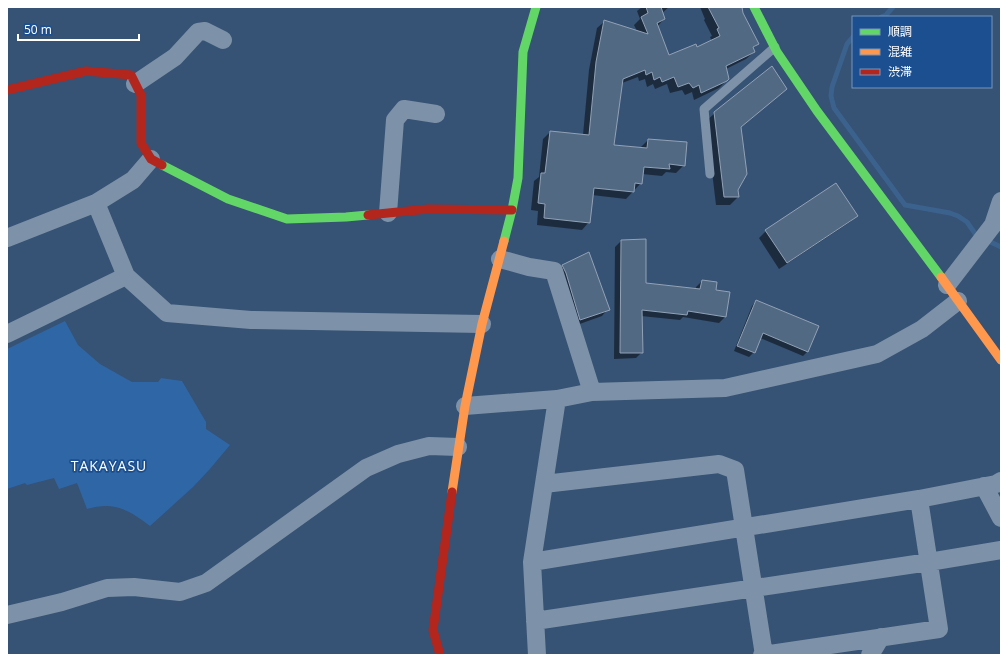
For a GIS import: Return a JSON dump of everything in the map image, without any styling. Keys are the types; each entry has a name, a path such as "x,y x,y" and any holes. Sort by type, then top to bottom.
{"street":[{"path":"440,655 433,630 458,447 482,324 500,259 518,178 523,52 536,7"},
{"path":"754,7 774,47 816,111 947,285 1001,360"},
{"path":"135,84 175,57 198,32 205,31 223,40"},
{"path":"7,90 86,71 131,75 141,95 141,143 151,159 228,198 287,219 428,209 512,210"},
{"path":"388,212 395,120 404,109 436,114"},
{"path":"7,238 96,203 133,180 151,159"},
{"path":"947,285 997,227 1001,201"},
{"path":"96,203 126,276 167,313 251,320 482,324"},
{"path":"500,259 529,267 554,271 592,392"},
{"path":"7,334 126,276"},
{"path":"465,406 557,399 592,392 725,388 876,354 922,329 958,301"},
{"path":"537,655 532,562 557,399"},
{"path":"7,615 62,602 107,588 134,587 180,592 206,583 366,468 398,454 429,446 458,447"},
{"path":"544,484 719,464 735,470 763,655 939,629 919,499"},
{"path":"532,562 919,499 993,484 1001,518"},
{"path":"535,621 1001,550"},
{"path":"870,655 881,637"}],"lane":[{"path":"710,174 704,109 774,47"}],"shaded area":[{"path":"65,321 78,345 100,364 132,382 158,382 161,378 182,381 206,422 206,429 230,445 193,487 150,526 135,515 121,508 105,506 87,509 77,483 59,489 54,478 27,485 25,483 7,489 7,349"}],"building":[{"path":"646,7 661,7 665,19 657,23 669,55 696,44 697,47 720,36 717,29 719,28 708,7 742,7 743,13 759,44 753,47 755,52 726,66 729,79 727,81 701,93 699,85 693,88 689,83 678,87 674,77 662,82 660,77 654,80 652,72 646,75 645,70 623,79 614,145 647,148 648,139 687,142 685,166 669,164 670,169 644,167 642,184 635,183 634,192 594,188 590,223 544,218 545,204 538,203 541,173 545,173 550,131 589,135 596,62 604,20 648,34 641,17 648,13"},
{"path":"772,66 787,89 741,127 747,174 738,190 739,197 724,197 714,112"},
{"path":"836,183 858,216 787,263 765,230"},
{"path":"646,239 646,283 700,289 702,280 717,282 716,290 730,292 726,317 688,311 687,315 642,310 643,353 620,353 621,240"},
{"path":"589,252 610,310 580,320 566,273 562,265"},
{"path":"756,300 819,326 808,352 763,333 755,353 737,346"}],"waterway":[{"path":"884,16 893,7"},
{"path":"852,38 847,44 832,87 831,96 834,108 905,205 950,213 958,216 967,222 976,235 1001,247"}],"traffic: fast":[{"path":"504,241 518,178 523,52 536,7"},
{"path":"754,7 777,52 817,111 941,277"},
{"path":"162,165 228,199 287,219 368,215"}],"traffic: slow":[{"path":"452,492 465,406 482,324 504,241"},
{"path":"941,277 1001,360"}],"traffic: jam":[{"path":"7,90 86,71 131,75 141,95 141,143 151,159 162,165"},
{"path":"368,215 428,209 512,210"},
{"path":"440,655 433,630 452,492"}],"district":[{"name":"TAKAYASU","path":"109,466"}]}
